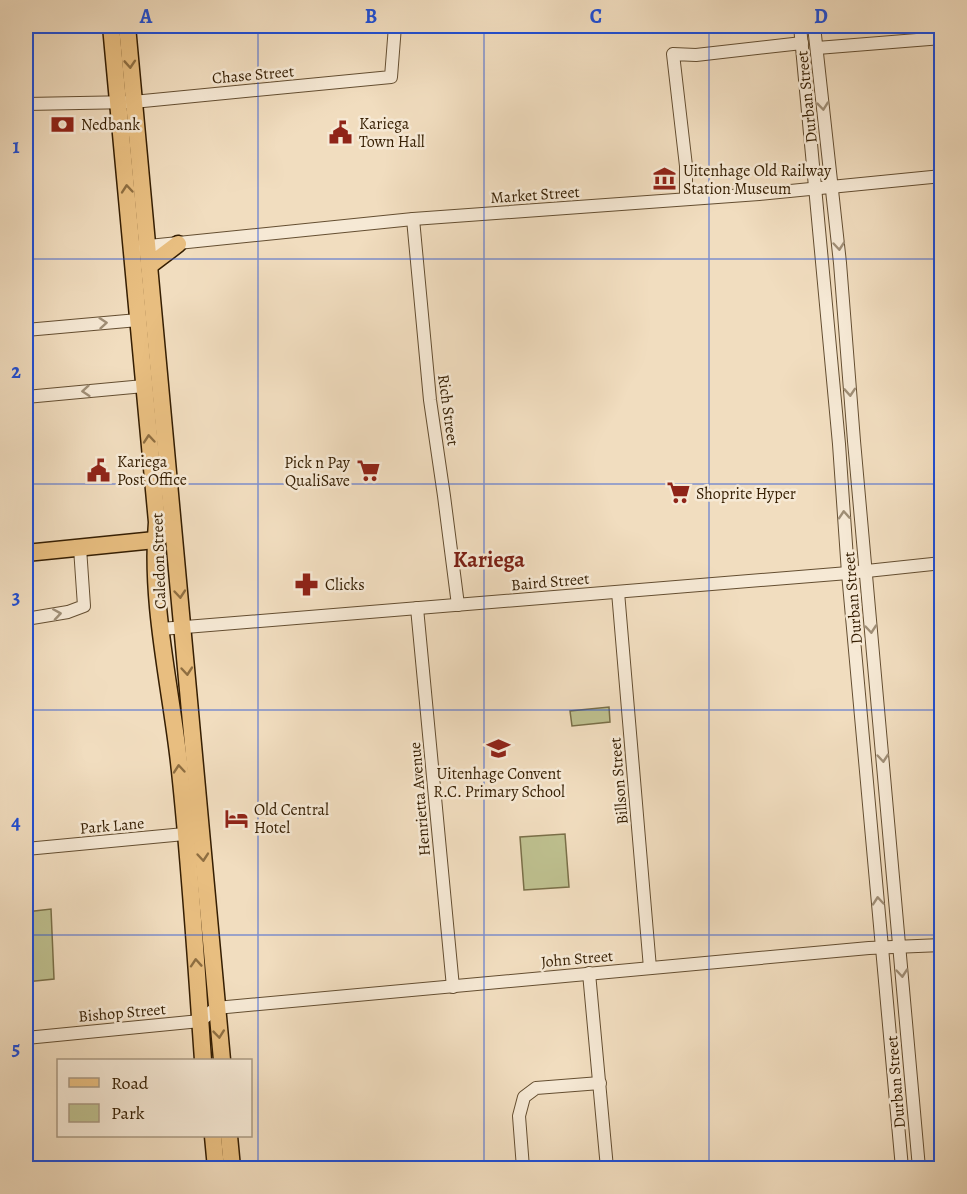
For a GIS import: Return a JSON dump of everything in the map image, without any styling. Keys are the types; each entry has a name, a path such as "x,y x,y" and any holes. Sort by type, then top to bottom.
{"main road":[{"name":"Caledon Street","path":"111,26 126,102 140,247 138,320 157,522 155,540 161,629 178,752 193,833 222,1059"},
{"name":"Caledon Street","path":"126,102 127,26"},
{"path":"149,266 178,244"},
{"name":"Caledon Street","path":"140,247 149,266 182,626 203,1059"},
{"path":"26,553 155,540 166,532 173,520"},
{"path":"155,540 176,556"},
{"path":"213,1137 216,1168"},
{"path":"230,1137 232,1168"}],"street":[{"name":"Chase Street","path":"26,104 126,102 391,77 395,26"},
{"name":"Durban Street","path":"800,26 902,1168"},
{"name":"Durban Street","path":"814,26 832,188 919,1168"},
{"path":"817,48 942,38"},
{"path":"687,199 686,166 674,54 696,55 802,43"},
{"name":"Market Street","path":"140,247 413,219 832,188 942,176"},
{"name":"Rich Street","path":"413,219 430,400 458,605"},
{"path":"26,330 138,320"},
{"path":"26,397 144,387"},
{"path":"26,619 76,610 84,606 80,548"},
{"name":"Baird Street","path":"161,629 848,573 942,563"},
{"name":"Billson Street","path":"618,592 650,968"},
{"name":"Henrietta Avenue","path":"417,608 453,987"},
{"name":"Park Lane","path":"26,849 193,833"},
{"name":"John Street","path":"216,1008 882,947 942,945"},
{"path":"589,973 607,1168"},
{"path":"200,1022 216,1008"},
{"name":"Bishop Street","path":"26,1038 200,1022"},
{"path":"523,1168 519,1116 524,1097 536,1088 600,1083"}],"green space":[{"path":"609,707 610,722 572,726 570,711"},
{"path":"565,834 569,887 524,890 520,837"},
{"path":"51,909 54,979 26,982 26,912"}],"place":[{"name":"Nedbank","path":"63,124"},
{"name":"Kariega Town Hall","path":"341,132"},
{"name":"Uitenhage Old Railway Station Museum","path":"665,179"},
{"name":"Kariega Post Office","path":"99,470"},
{"name":"Pick n Pay QualiSave","path":"368,471"},
{"name":"Shoprite Hyper","path":"678,493"},
{"name":"Clicks","path":"307,584"},
{"name":"Uitenhage Convent R.C. Primary School","path":"499,748"},
{"name":"Old Central Hotel","path":"236,818"}],"district":[{"name":"Kariega","path":"489,559"}]}
